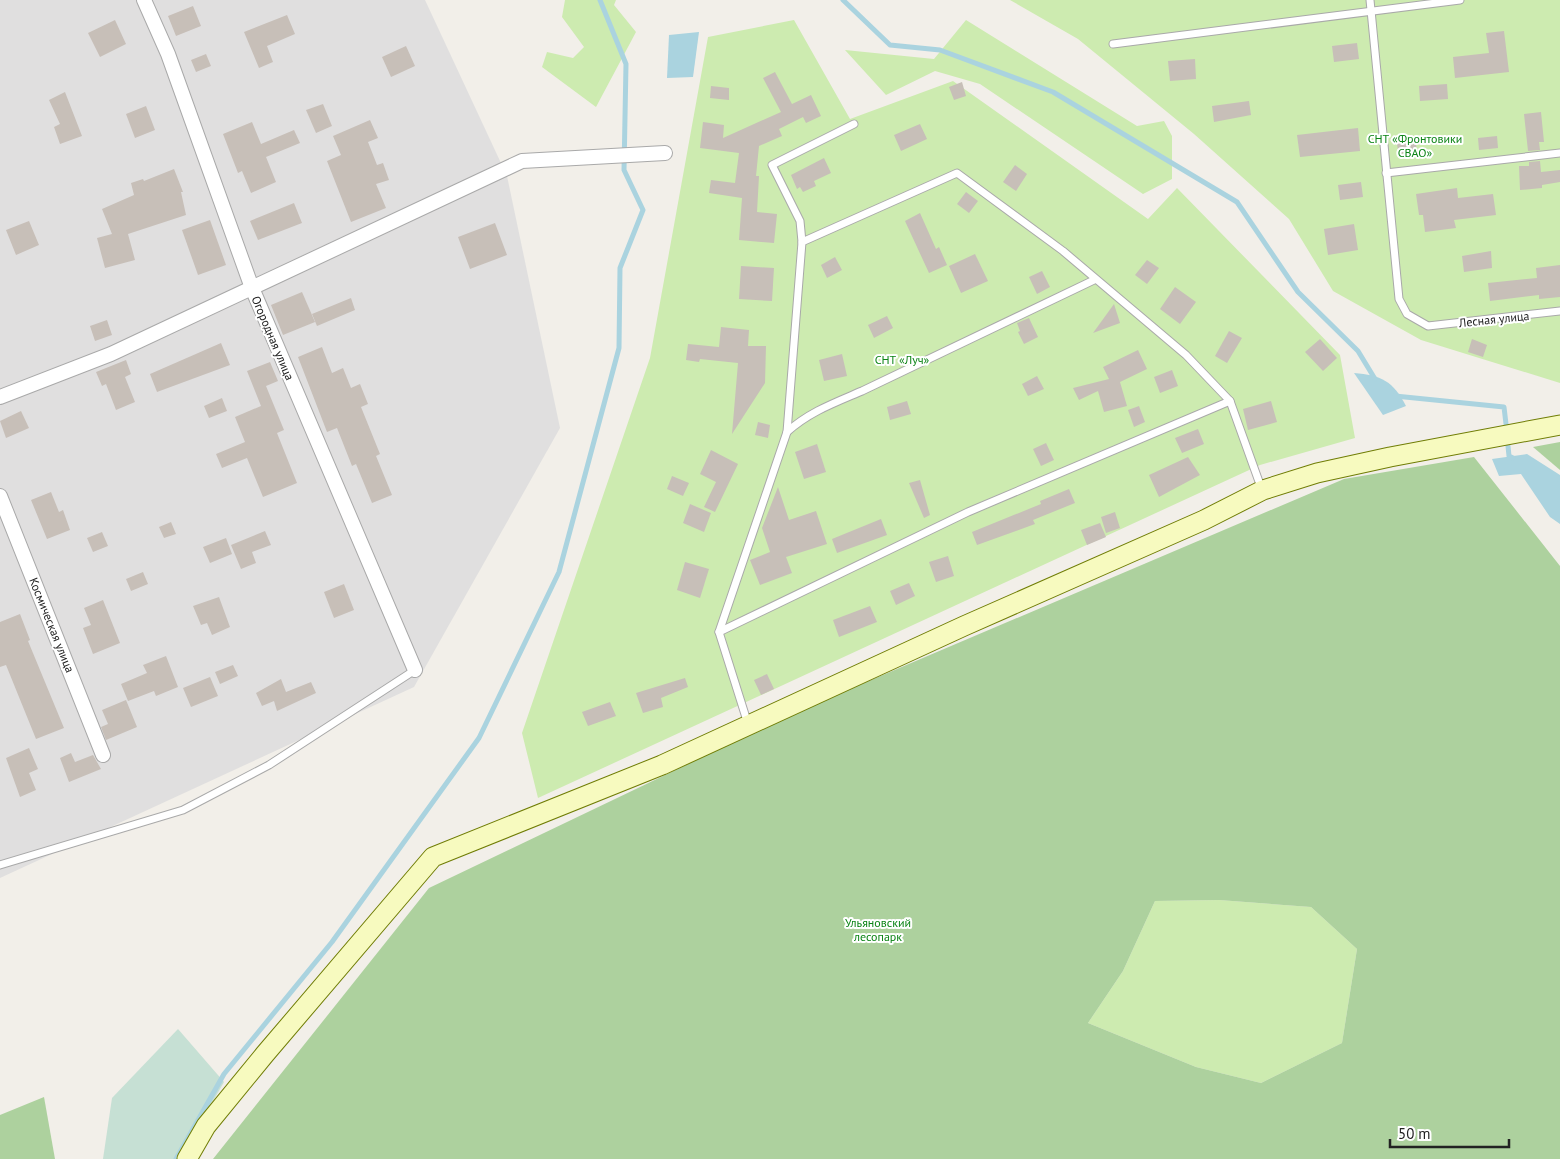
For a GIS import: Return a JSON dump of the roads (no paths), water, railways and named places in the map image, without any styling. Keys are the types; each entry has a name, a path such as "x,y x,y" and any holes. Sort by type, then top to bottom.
{"street":[{"name":"Огородная улица","path":"144,0 168,54 252,288 415,670"},
{"path":"0,397 111,354 522,161 665,153"},
{"path":"186,1159 206,1126 259,1061 433,857 662,765 964,626 1204,520 1263,490 1317,473 1560,425"},
{"name":"Космическая улица","path":"0,496 103,755"}],"lane":[{"path":"1370,0 1386,173 1560,153"},
{"path":"1113,44 1460,0"},
{"path":"748,726 719,632 787,432 802,242 800,221 772,165 854,124"},
{"path":"802,242 957,172 1062,252 1186,355 1230,401 1263,490"},
{"name":"Лесная улица","path":"1386,173 1399,300 1407,314 1428,326 1560,311"},
{"path":"787,432 803,418 822,408 862,391 1094,280"},
{"path":"719,632 968,512 1230,401"},
{"path":"0,865 183,810 269,765 415,670"}],"water":[{"path":"699,32 693,77 667,78 669,35"},
{"path":"1354,373 1372,375 1385,381 1391,385 1406,406 1383,415"},
{"path":"1527,454 1560,475 1560,524 1550,517 1521,474 1499,476 1492,459"}],"waterway":[{"path":"176,1159 224,1074 332,942 479,738 559,572 619,348 620,268 643,210 624,170 626,64 600,0"},
{"path":"843,0 890,45 940,50 1053,92 1237,202 1298,292 1358,351 1375,379"},
{"path":"1395,396 1504,407 1506,424"},
{"path":"1508,446 1509,456 1513,458"}],"park label":[{"name":"СНТ «Фронтовики СВАО»","path":"1415,145"},
{"name":"СНТ «Луч»","path":"902,359"},
{"name":"Ульяновский лесопарк","path":"878,929"}]}
